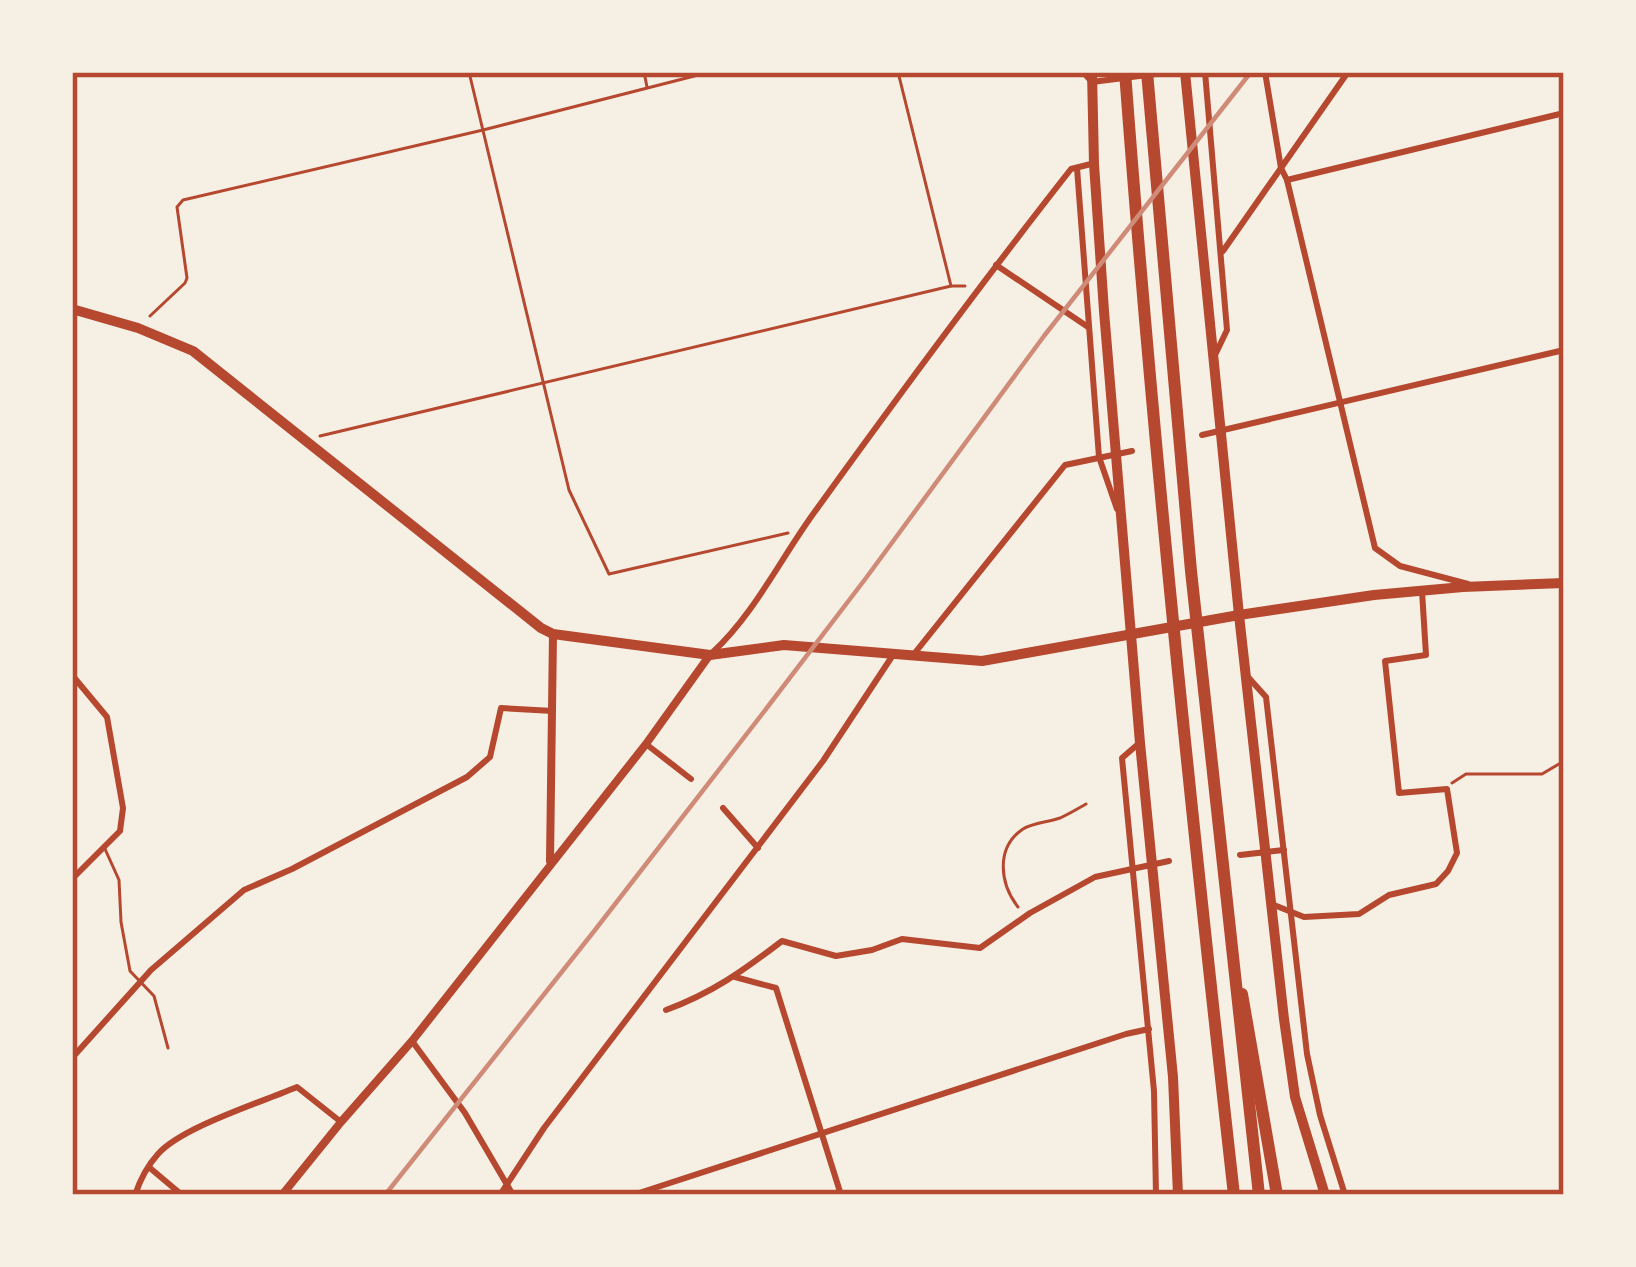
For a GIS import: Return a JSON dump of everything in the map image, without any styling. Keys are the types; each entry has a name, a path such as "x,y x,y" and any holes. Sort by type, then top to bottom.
{"highway":[{"path":"1125,72 1199,891 1234,1195"},
{"path":"1147,72 1191,571 1259,1195"},
{"path":"1223,886 1277,1195"}],"main road":[{"path":"1185,72 1239,615 1294,1097 1325,1195"},
{"path":"1089,76 1131,636 1173,1077 1178,1195"},
{"path":"72,309 138,328 193,351 553,634 710,655 784,645 982,662 1328,601 1422,590 1564,584"}],"street":[{"path":"1089,76 1171,72"},
{"path":"1205,72 1227,330 1214,356"},
{"path":"1265,72 1281,169 1375,548 1400,566 1482,588"},
{"path":"1221,253 1348,72"},
{"path":"1287,180 1564,113"},
{"path":"282,1195 412,1041 710,655 730,637 801,530 979,285 1071,169 1094,164"},
{"path":"1077,168 1099,457 1122,524"},
{"path":"995,265 1088,327"},
{"path":"1202,435 1564,350"},
{"path":"914,655 1065,464 1132,451"},
{"path":"1270,904 1304,917 1359,914 1389,895 1436,884 1448,872 1457,853 1447,789 1399,793 1384,661 1426,655 1422,590"},
{"path":"550,862 553,634"},
{"path":"500,1195 544,1128 823,761 895,652"},
{"path":"1246,674 1266,697 1307,1054 1345,1195"},
{"path":"72,675 107,717 123,808 119,831 72,879"},
{"path":"72,1058 141,981 244,890 467,777 490,758 501,708 554,711"},
{"path":"646,743 691,779"},
{"path":"1140,743 1122,758 1154,1091 1156,1195"},
{"path":"724,808 758,848"},
{"path":"1240,855 1285,849"},
{"path":"666,1010 735,977 782,941 836,956 902,939 980,948 1095,877 1169,861"},
{"path":"735,977 776,988 841,1195"},
{"path":"633,1195 1149,1029"},
{"path":"412,1041 465,1113 513,1195"},
{"path":"135,1195 159,1153 197,1127 297,1087 341,1122"},
{"path":"150,1168 182,1195"}],"lane":[{"path":"105,848 119,880 130,971 154,996 168,1048"}],"path":[{"path":"469,72 569,490 609,574 801,530"},
{"path":"644,72 647,87"},
{"path":"138,328 187,278 177,207 183,200 710,72"},
{"path":"898,72 951,286"},
{"path":"307,440 951,286 979,285"},
{"path":"1447,789 1466,774 1542,774 1564,761"},
{"path":"1030,913 1009,895 1002,873 1005,851 1022,830 1086,804"}],"railway":[{"path":"385,1195 766,709 1044,336 1251,72"}]}
